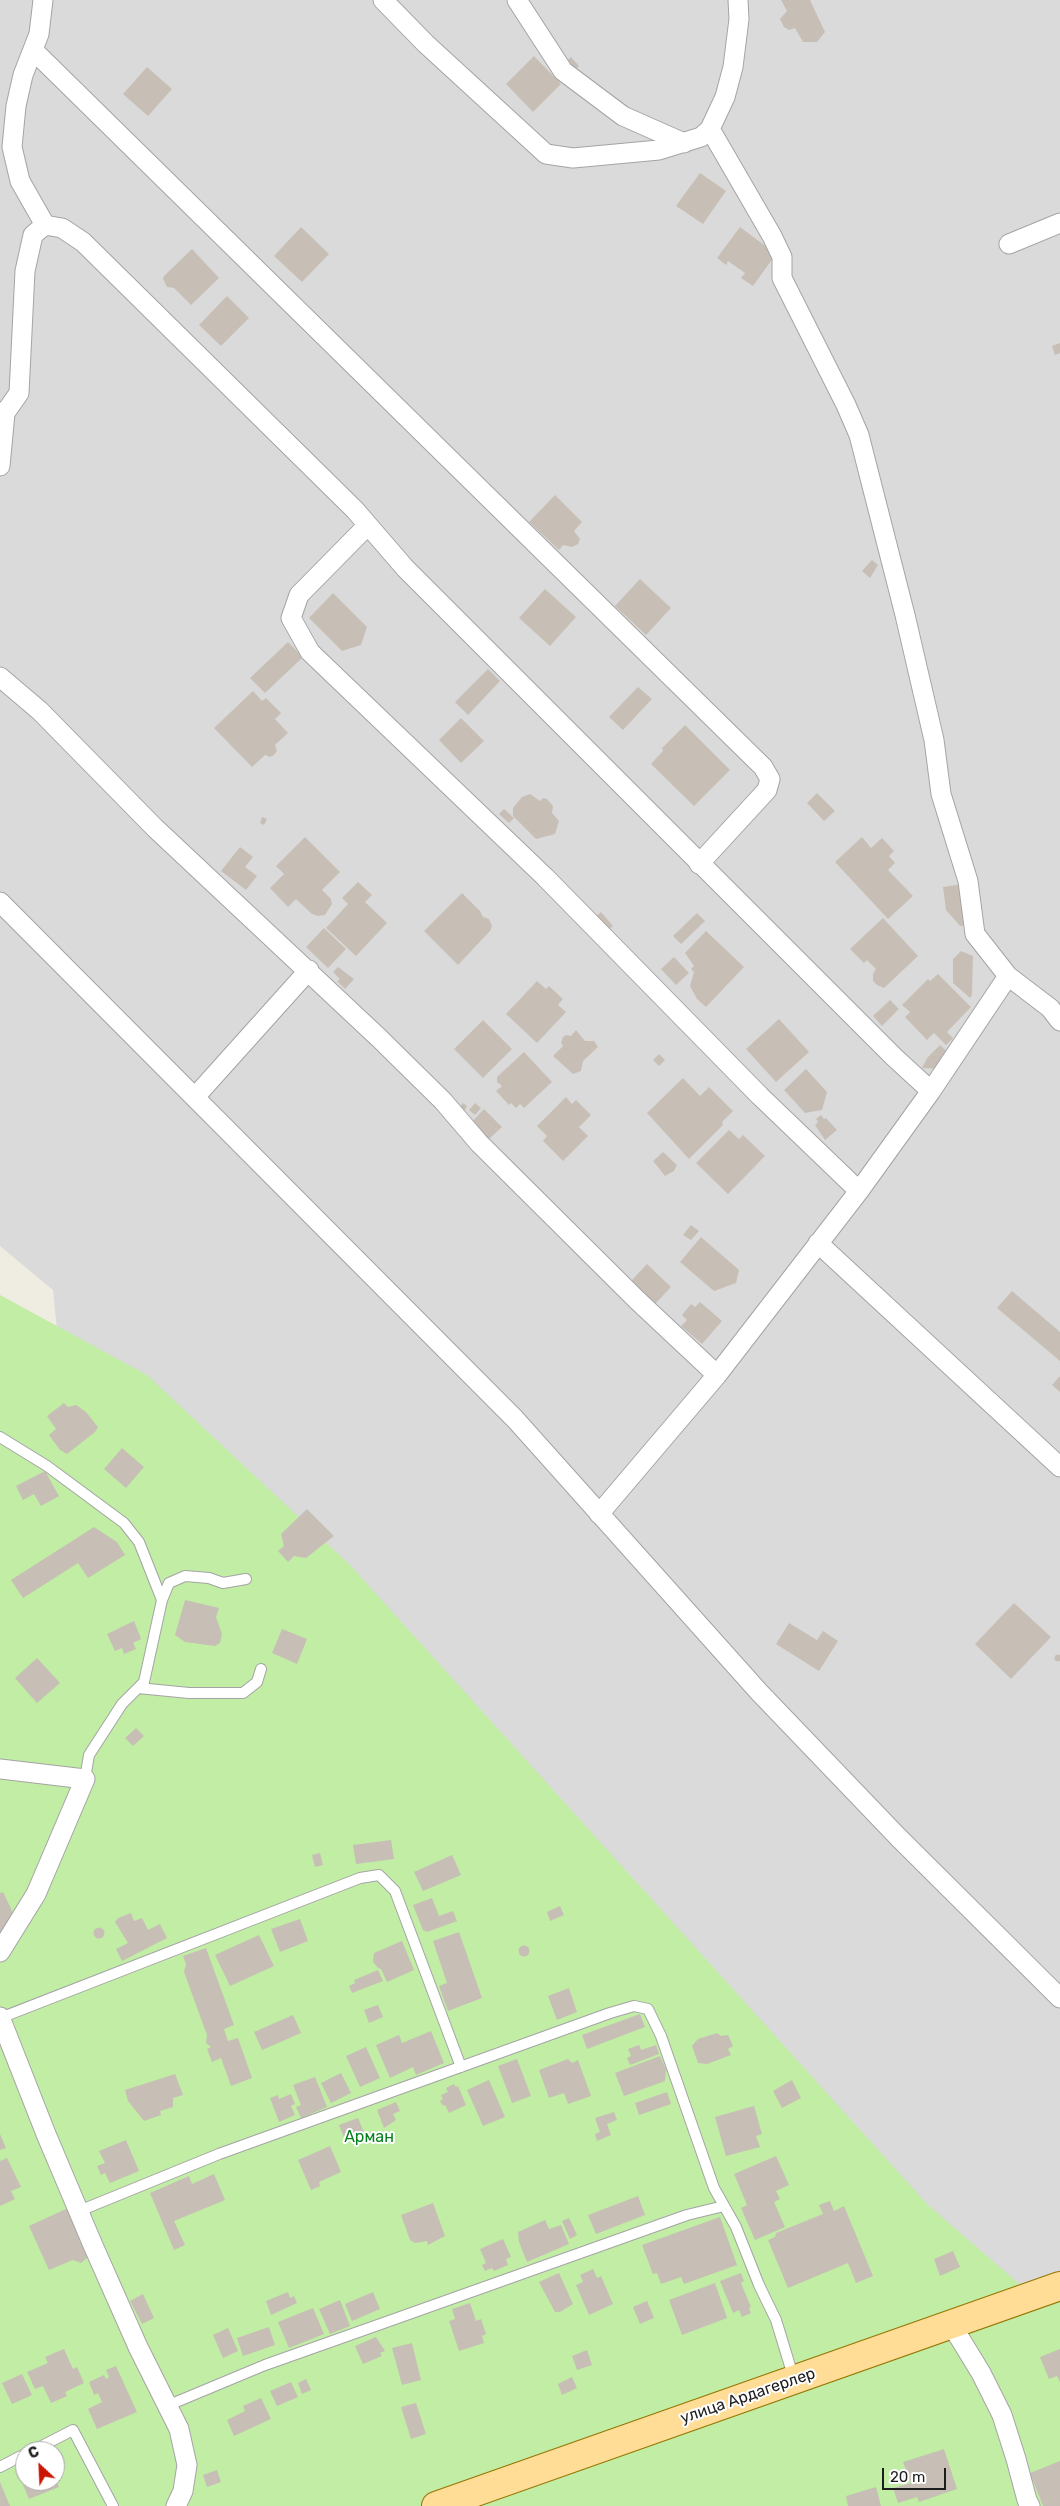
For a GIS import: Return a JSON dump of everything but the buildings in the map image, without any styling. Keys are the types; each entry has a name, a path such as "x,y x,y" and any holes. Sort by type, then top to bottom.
{"main road":[{"name":"улица Ардагерлер","path":"436,2506 473,2501 794,2379 1060,2286"}],"street":[{"path":"43,0 39,34 24,75 16,106 12,148 20,181 45,224 62,228 84,242 368,525 405,568 699,864 894,1058 932,1091"},
{"path":"383,0 426,44 546,154 573,158 659,150 701,137 710,129 725,97 733,67 739,19 738,0"},
{"path":"517,0 563,71 623,116 684,143"},
{"path":"33,50 763,767 770,780 767,790 699,864"},
{"path":"710,129 772,236 782,257 782,278 846,405 858,435 910,634 934,740 940,794 968,881 974,934 1008,976 1050,1008 1060,1021"},
{"path":"1009,244 1060,223"},
{"path":"0,466 2,413 20,393 25,271 33,235 45,224"},
{"path":"368,525 299,596 291,618 310,652 544,877 760,1096 859,1191"},
{"path":"0,677 40,711 155,828 309,970 444,1101 478,1143 637,1300 717,1375"},
{"path":"0,902 515,1419 759,1692 899,1838 1060,1998"},
{"path":"195,1097 309,970"},
{"path":"599,1514 717,1375 859,1191 932,1091 1008,976"},
{"path":"818,1243 1060,1467"},
{"path":"0,1769 85,1778 36,1894 0,1952"},
{"path":"0,2018 46,2134 138,2347 180,2429 187,2465 183,2491 176,2506"},
{"path":"951,2324 981,2374 1002,2415 1030,2506"}],"lane":[{"path":"0,1437 47,1466 124,1523 139,1542 162,1600"},
{"path":"85,1778 89,1755 122,1704 144,1682 162,1600 169,1583 185,1576 209,1578 224,1583 246,1579"},
{"path":"138,1688 189,1693 243,1693 257,1682 261,1669"},
{"path":"0,2018 360,1878 379,1875 395,1891 461,2068"},
{"path":"79,2211 219,2154 610,2013 634,2006 648,2009 660,2036 714,2188 736,2227 759,2285 776,2320 794,2379"},
{"path":"168,2405 265,2365 687,2214 724,2206"},
{"path":"52,2441 73,2430 113,2506"},
{"path":"0,2467 15,2459"}],"shaded area":[{"path":"0,0 1060,0 1060,2506 173,2506 53,1290 0,1246"}],"green space":[{"name":"Арман","path":"0,1295 147,1375 350,1565 928,2205 1032,2295 1060,2285 1060,2506 0,2506"}]}
